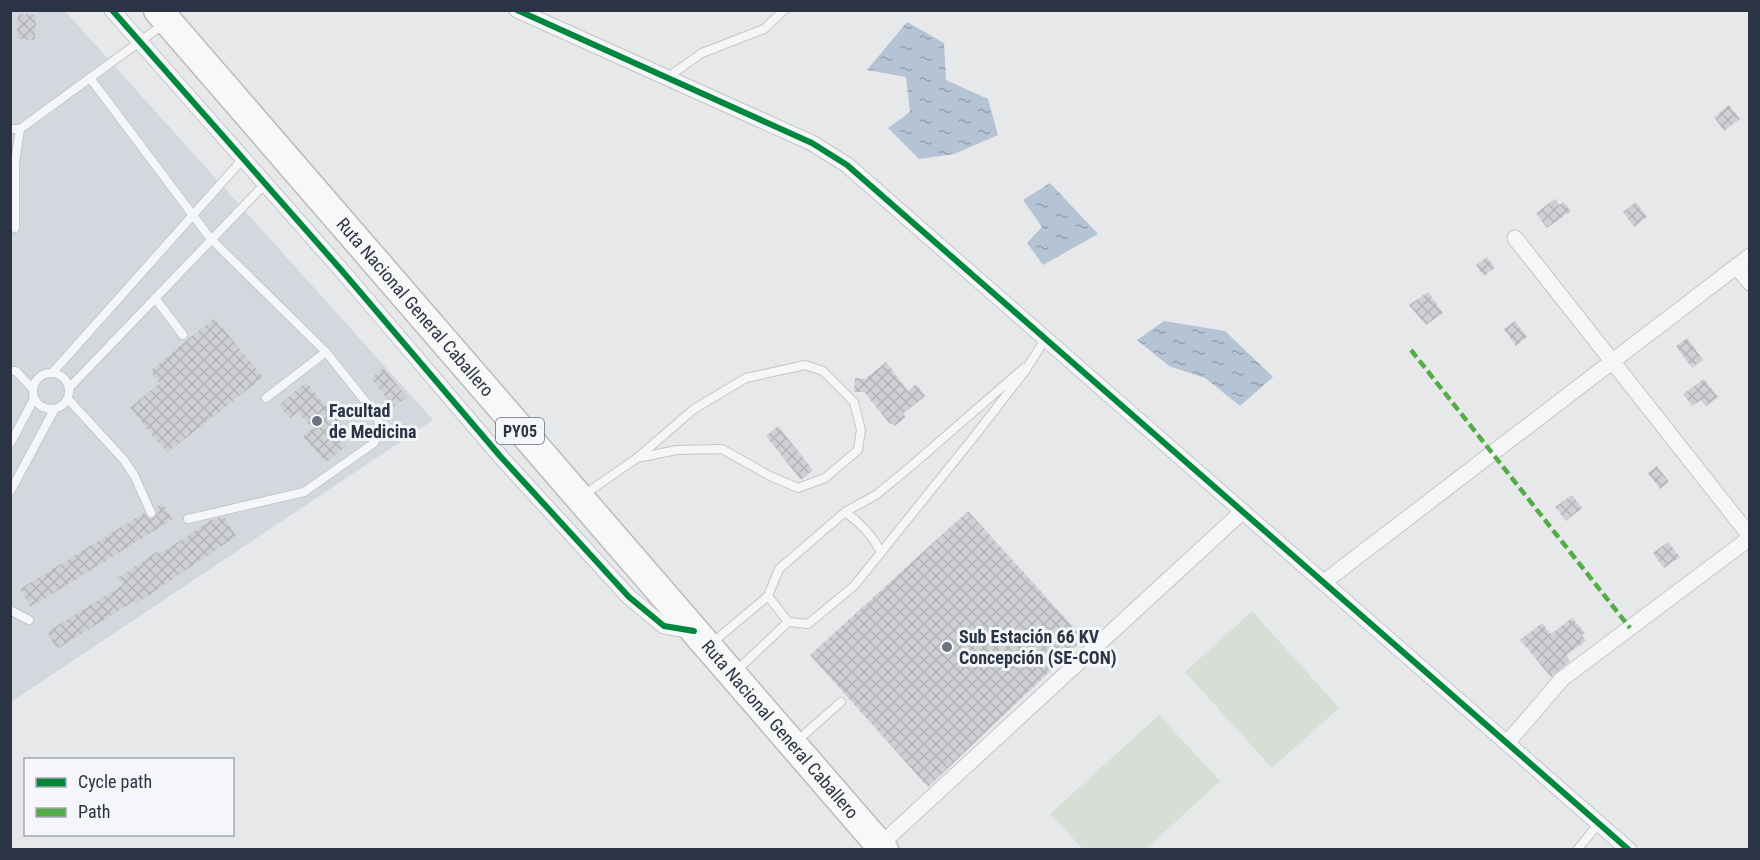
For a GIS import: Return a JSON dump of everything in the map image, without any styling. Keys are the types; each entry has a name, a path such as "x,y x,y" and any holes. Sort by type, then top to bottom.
{"highway":[{"name":"Ruta Nacional General Caballero","path":"163,16 882,847"}],"street":[{"path":"112,10 343,272 500,456 629,597 664,626 701,639"},
{"path":"517,10 812,143 847,165 1629,849"},
{"path":"1507,743 1562,679 1749,537 1515,238"},
{"path":"1324,582 1749,256"},
{"path":"1736,266 1749,283"},
{"path":"882,847 1244,511"}],"lane":[{"path":"667,78 702,53 764,29 784,10"},
{"path":"10,129 20,129 139,42 163,16"},
{"path":"90,78 210,238 326,352 377,416 380,429 374,444 304,492 188,519"},
{"path":"15,228 15,163 20,129"},
{"path":"53,372 242,160"},
{"path":"10,492 54,410 68,399 70,387 210,238 264,185"},
{"path":"155,298 183,335"},
{"path":"768,596 788,622 808,624 854,586 1030,364 1046,338"},
{"path":"266,398 326,352"},
{"path":"579,499 637,458 694,408 746,378 805,364 823,370 854,402 861,430 858,450 825,478 798,488 770,477 722,449 677,450 637,458"},
{"path":"701,639 768,596 779,569 844,512 876,495 1030,364"},
{"path":"10,371 16,371 33,389"},
{"path":"10,444 34,399 33,389 36,380 43,374 53,372 62,375 70,387"},
{"path":"34,399 40,406 54,410"},
{"path":"68,399 124,460 135,477 151,513"},
{"path":"844,512 857,520 875,540 881,552"},
{"path":"10,610 29,620"},
{"path":"732,675 788,622"},
{"path":"792,745 841,702"},
{"path":"1577,849 1599,823"}],"shaded area":[{"path":"10,11 65,11 433,420 11,702"},
{"path":"1252,611 1339,708 1272,768 1185,672"},
{"path":"1159,715 1220,781 1146,849 1083,849 1050,814"}],"water":[{"path":"907,22 944,43 946,80 988,99 998,135 954,154 919,159 888,128 910,112 906,77 867,70"},
{"path":"1050,183 1098,234 1043,265 1027,243 1042,227 1023,200"},
{"path":"1164,321 1225,331 1273,377 1240,406 1205,378 1169,366 1137,340"}],"building":[{"path":"18,14 36,15 35,40 17,39"},
{"path":"1729,105 1740,119 1724,131 1714,117"},
{"path":"1555,199 1559,205 1564,202 1571,211 1547,228 1536,213"},
{"path":"1636,202 1647,217 1634,227 1623,212"},
{"path":"1487,257 1495,268 1484,276 1476,265"},
{"path":"1428,292 1443,313 1426,325 1409,305"},
{"path":"214,318 263,377 167,453 130,408 160,383 150,371"},
{"path":"1515,321 1527,337 1516,346 1504,329"},
{"path":"1687,338 1703,360 1692,368 1676,346"},
{"path":"886,362 908,391 916,384 925,396 903,414 906,417 895,426 890,424 864,392 854,392 855,378 865,379"},
{"path":"383,368 407,397 394,407 371,379"},
{"path":"1704,379 1718,397 1706,406 1701,400 1692,406 1683,394"},
{"name":"Facultad de Medicina","path":"306,382 344,428 337,434 346,446 326,463 303,436 312,428 298,412 290,418 279,405"},
{"path":"778,426 813,470 801,480 766,436"},
{"path":"1657,466 1669,482 1660,489 1648,473"},
{"path":"1572,495 1582,508 1566,521 1555,507"},
{"path":"162,503 173,519 31,607 20,589 144,513 148,518 154,518 157,514 155,508"},
{"name":"Sub Estación 66 KV Concepción (SE-CON)","path":"968,511 1084,639 928,787 810,655"},
{"path":"224,517 236,536 136,604 134,601 57,649 47,632 123,585 118,578 158,551 160,554 211,520"},
{"path":"1668,542 1680,557 1664,568 1653,553"},
{"path":"1572,618 1585,633 1582,635 1586,641 1566,655 1570,661 1551,677 1520,640 1542,623 1551,634"}],"marked path":[{"path":"1411,350 1630,628"}],"cycle path":[{"path":"112,10 343,272 500,456 629,597 664,626 694,631"},
{"path":"517,10 812,143 847,165 1629,850"}],"place":[{"name":"Facultad de Medicina","path":"317,421"},
{"name":"Sub Estación 66 KV Concepción (SE-CON)","path":"947,647"}]}
